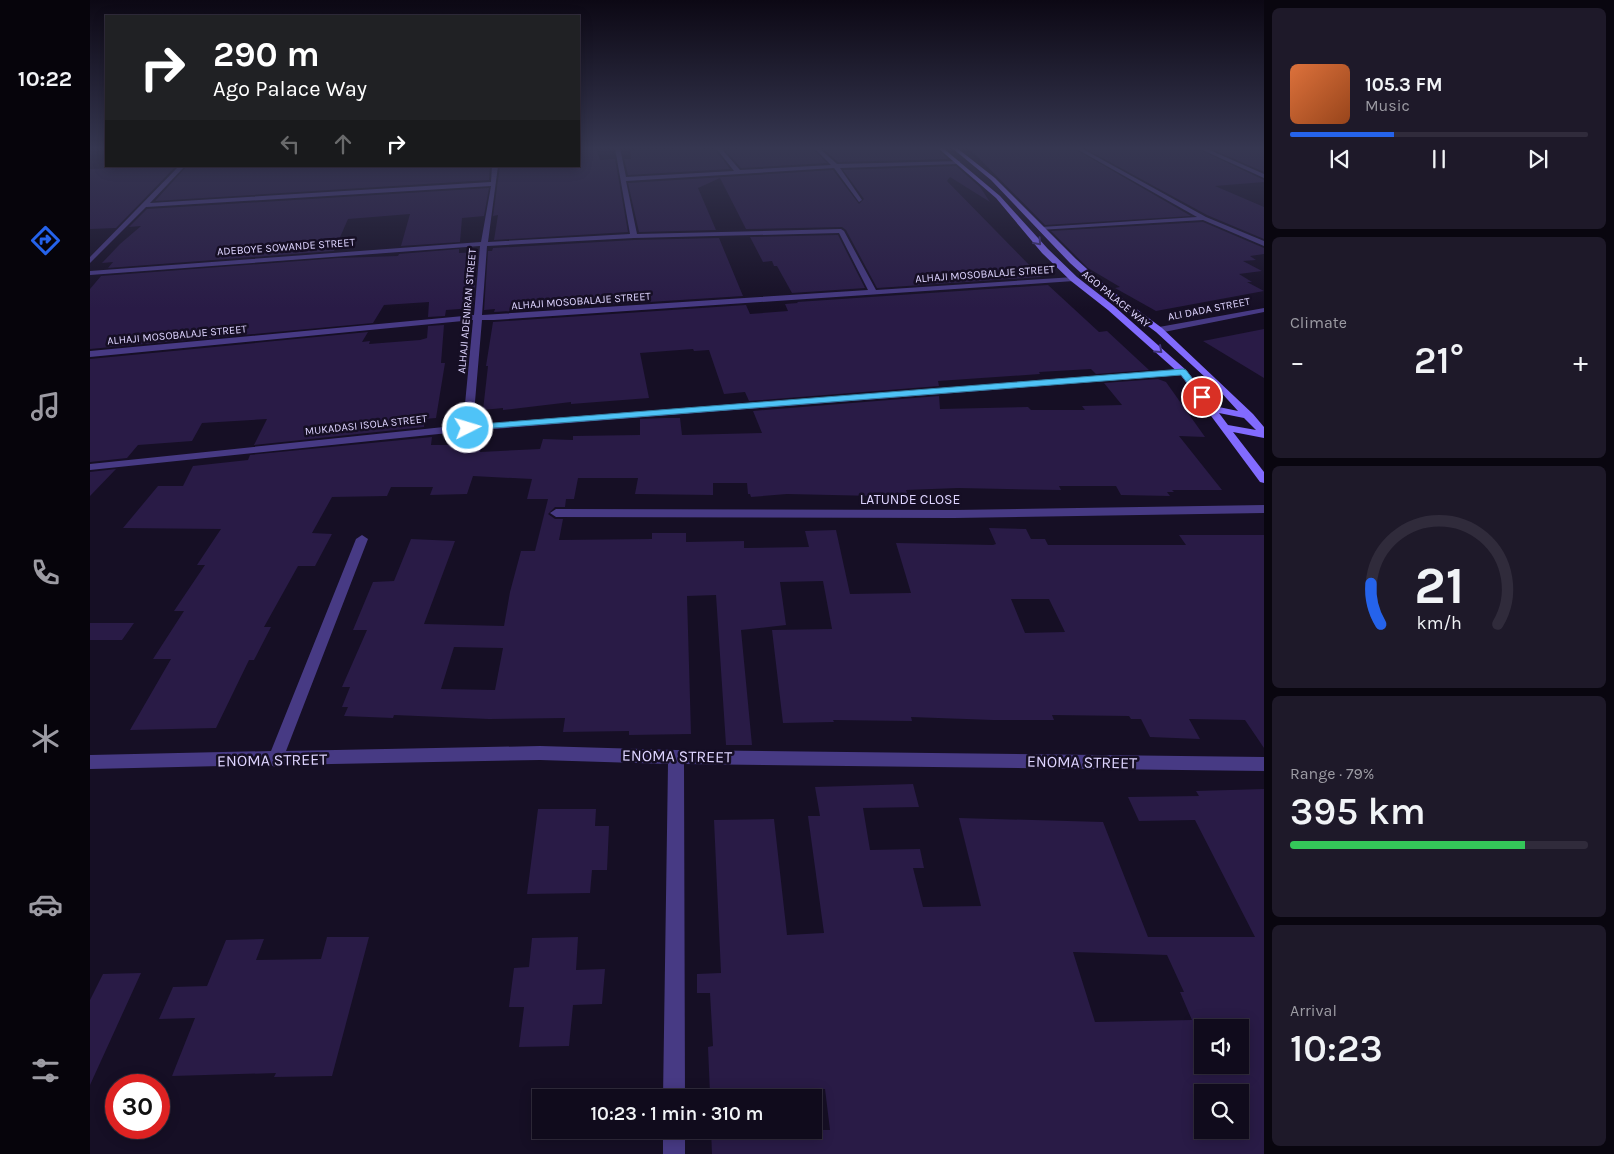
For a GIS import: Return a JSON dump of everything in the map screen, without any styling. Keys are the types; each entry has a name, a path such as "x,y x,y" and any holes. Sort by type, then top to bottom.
{"main road":[{"name":"AGO PALACE WAY","path":"1002,202 1045,251 1074,279 1117,313 1183,372 1264,480"},
{"name":"AGO PALACE WAY","path":"1015,202 1105,290 1158,330 1250,416 1264,434"},
{"path":"1212,409 1250,416"},
{"path":"1225,427 1264,434"}],"street":[{"path":"90,261 149,202"},
{"path":"146,205 198,202"},
{"name":"ALHAJI ADENIRAN STREET","path":"468,428 484,244 491,202"},
{"path":"628,202 634,236"},
{"path":"1175,202 1204,218 1264,244"},
{"path":"1041,229 1204,218"},
{"name":"ADEBOYE SOWANDE STREET","path":"90,273 484,244 634,236 841,231 873,292"},
{"name":"ALHAJI MOSOBALAJE STREET","path":"90,354 477,317 494,318 1074,279"},
{"name":"ALI DADA STREET","path":"1158,330 1264,310"},
{"name":"MUKADASI ISOLA STREET","path":"90,467 468,428 1183,372"},
{"name":"LATUNDE CLOSE","path":"556,513 954,514 1264,509"},
{"path":"275,760 362,539"},
{"name":"ENOMA STREET","path":"90,762 275,760 540,753 676,757 1264,764"},
{"path":"674,1089 676,757"},
{"path":"674,1139 674,1154"}],"building":[{"path":"90,202 141,202 116,228 90,229"},
{"path":"263,202 487,202 484,216 462,218 460,242 401,246 410,214 348,219 334,251 108,268 113,262 102,263 141,226 129,227 147,209"},
{"path":"495,202 623,202 628,232 494,240 498,215 493,216"},
{"path":"632,202 704,202 716,230 639,232"},
{"path":"732,202 857,202 859,204 861,202 967,202 1041,277 877,288 846,230 842,227 746,229"},
{"path":"1022,202 1166,202 1191,216 1045,225"},
{"path":"1183,202 1252,202 1264,207 1264,239 1207,215"},
{"path":"1203,222 1264,248 1264,254 1250,256 1256,260 1243,261 1262,271 1239,274 1252,282 1247,282 1264,291 1156,311 1115,288 1120,287 1088,268 1051,231"},
{"path":"838,235 865,288 792,293 777,266 774,266 772,261 763,262 750,237"},
{"path":"719,238 743,296 494,312 495,309 484,310 488,251 492,251 493,248 634,240"},
{"path":"459,249 459,253 478,252 473,308 446,310 445,316 428,317 429,302 384,305 373,323 90,349 90,289 101,276 338,258 398,256 399,254"},
{"path":"1048,285 1099,332 1107,331 1149,370 1096,374 1091,369 1039,372 1040,374 938,381 939,386 749,401 745,392 724,394 709,350 694,351 693,349 640,353 649,398 571,404 571,402 503,410 503,408 483,410 488,366 486,366 493,322 746,305 750,314 788,311 785,304 797,302"},
{"path":"444,325 441,363 445,363 436,418 424,419 424,427 254,445 267,419 202,423 192,441 138,445 127,458 90,462 90,359 368,332 362,342 370,341 369,344 420,340 427,338 428,326"},
{"path":"1264,329 1264,378 1203,341"},
{"path":"1158,379 1166,382 1205,437 1179,436 1222,490 1172,490 1174,492 1167,492 1170,496 1121,495 1116,486 1059,486 1061,490 958,488 906,490 907,493 901,493 904,501 877,501 876,496 787,494 751,497 748,494 747,483 713,483 713,495 635,494 638,478 578,478 574,499 566,499 565,507 555,507 548,514 555,519 563,519 559,540 652,539 652,533 686,533 686,542 744,541 744,548 809,547 805,531 836,530 850,594 911,593 896,543 996,544 989,528 1026,529 1031,539 1045,539 1048,545 1186,545 1179,535 1264,535 1264,748 1245,720 1189,719 1200,739 1150,737 1141,719 1131,719 1129,716 1052,715 1054,720 911,717 912,721 833,720 834,722 783,723 772,630 832,629 823,581 780,582 786,625 741,630 752,745 726,745 716,595 687,596 691,734 629,735 629,731 563,732 565,718 489,719 394,715 393,718 344,716 348,707 342,707 350,687 342,687 367,630 353,630 373,582 394,581 411,539 455,541 424,624 504,626 510,592 521,551 535,551 548,499 527,499 532,479 473,476 467,494 430,495 433,487 391,487 387,496 332,497 312,533 332,534 315,566 298,566 264,627 271,627 254,660 249,660 216,728 130,730 171,659 153,659 184,611 174,611 205,565 197,565 221,529 123,528 158,486 183,486 193,466 248,460 250,455 432,437 431,445 482,445 480,452 540,449 543,439 573,440 573,436 640,435 640,419 680,418 682,435 762,433 753,411 939,396 940,409 1028,407 1031,410 1085,410 1082,406 1122,405 1104,383","holes":["1011,599 1049,599 1065,632 1025,633","454,647 503,648 495,690 441,689"]},
{"path":"116,469 90,496 90,472"},
{"path":"90,623 134,623 122,640 90,640"},
{"path":"913,784 919,807 863,808 870,850 920,849 924,868 913,868 923,907 981,906 959,818 1103,822 1148,937 1255,937 1195,820 1139,821 1128,797 1199,796 1196,791 1264,789 1264,1154 712,1154 711,1139 822,1139 822,1130 830,1130 825,1089 710,1089 708,1047 713,1046 710,993 697,993 697,974 721,973 714,820 774,819 787,935 824,933 808,816 820,816 815,787","holes":["1073,952 1167,955 1184,992 1180,992 1192,1020 1095,1022"]},
{"path":"538,809 596,809 595,826 609,826 607,870 592,870 590,893 527,894"},
{"path":"327,937 369,937 332,1076 274,1077 276,1073 172,1076 195,1018 159,1019 173,987 207,986 226,940 264,939 256,960 321,959"},
{"path":"578,937 576,970 605,969 602,1004 573,1005 569,1046 519,1047 524,1007 509,1007 514,968 529,967 532,938"},
{"path":"141,973 90,1085 90,1000 103,974"}],"route":[{"path":"468,428 1183,372 1202,397"}]}
